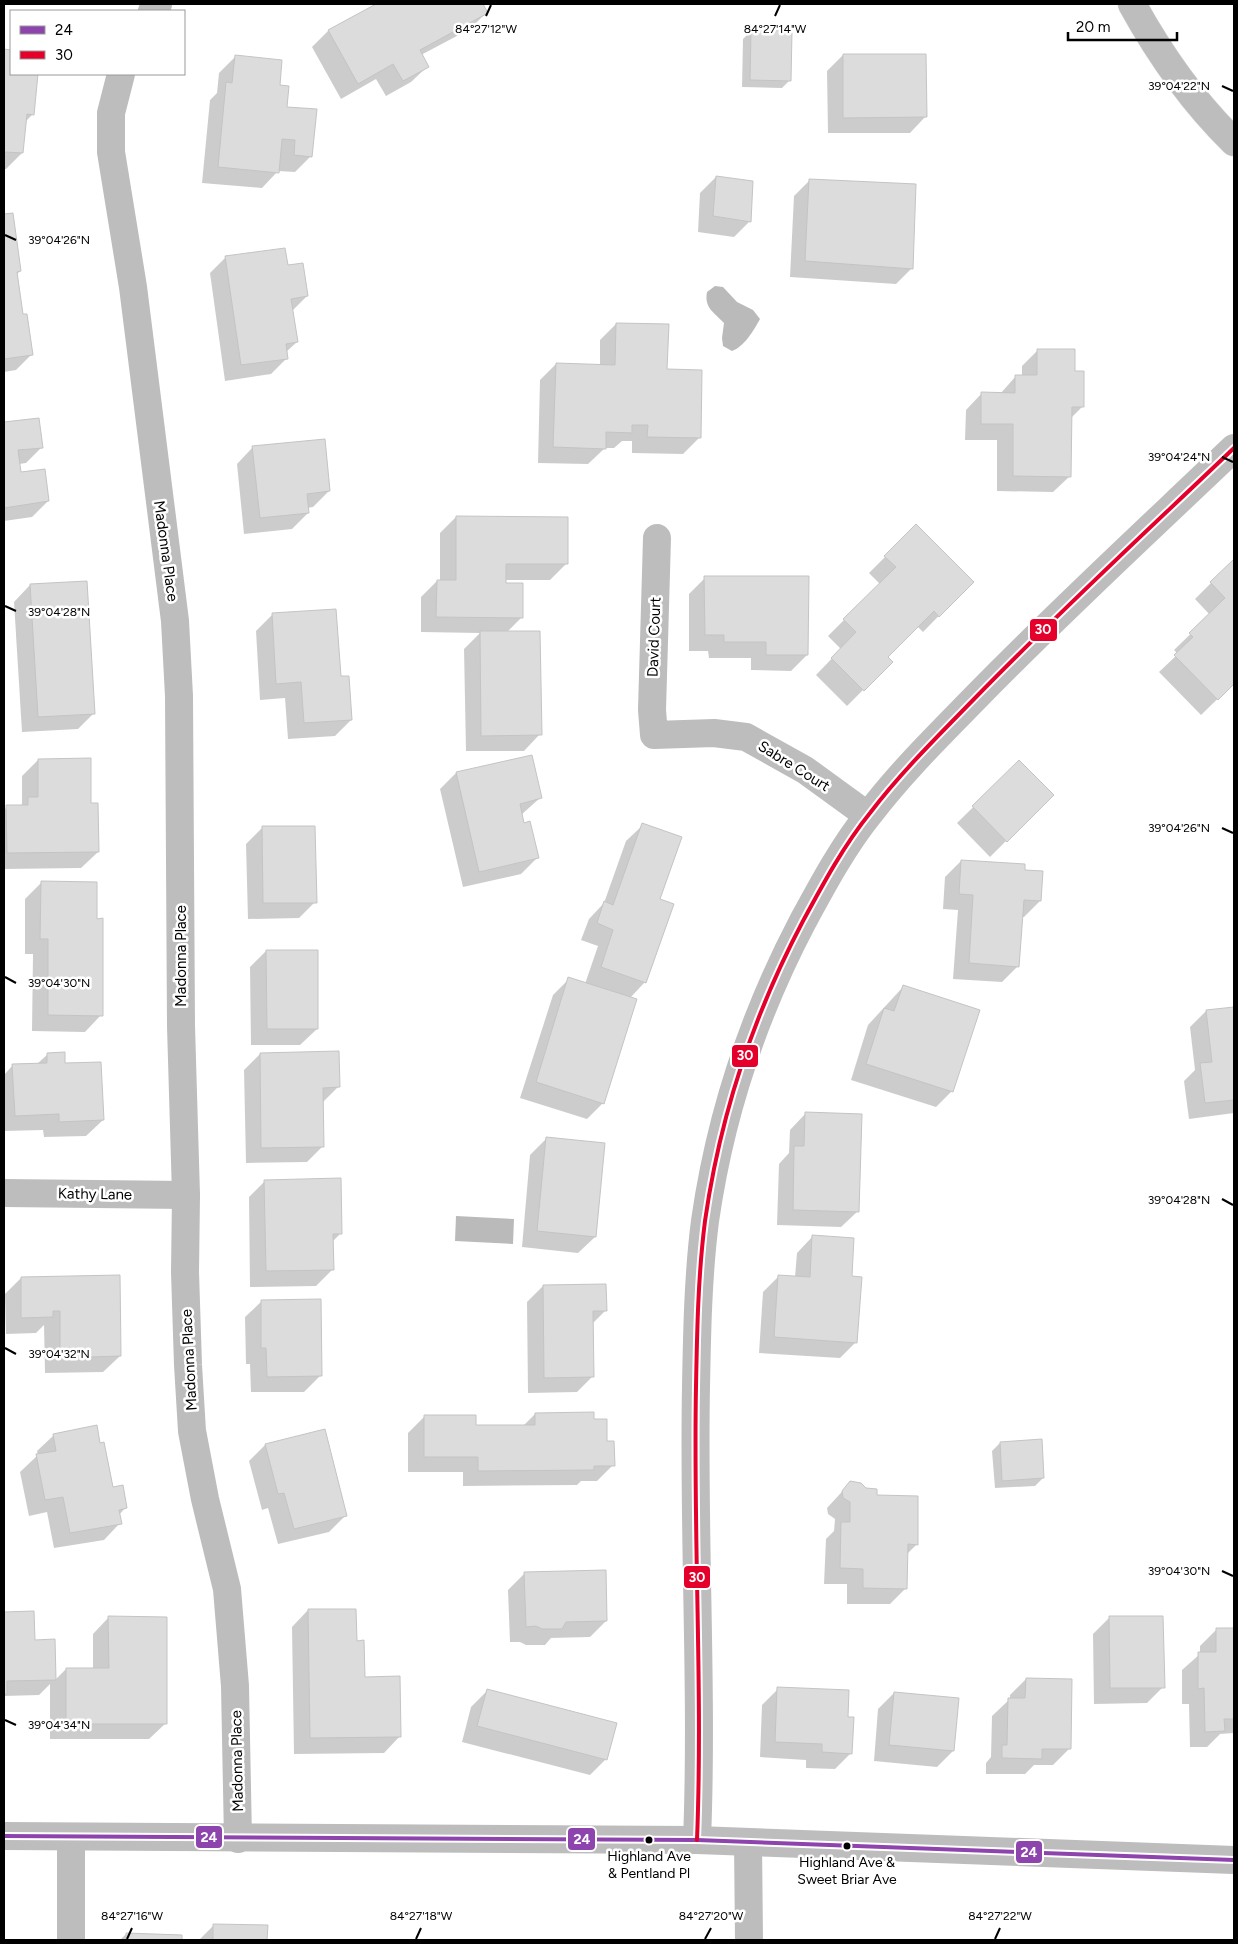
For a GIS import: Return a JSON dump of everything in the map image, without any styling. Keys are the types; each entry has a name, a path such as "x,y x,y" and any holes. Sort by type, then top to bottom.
{"street":[{"path":"1132,4 1156,47 1192,97 1234,142"},
{"name":"Madonna Place","path":"121,75 111,112 111,152 133,287 175,621 179,696 181,1026 186,1195 185,1272 192,1430 227,1589 235,1686 238,1839"},
{"path":"697,1840 695,1423 698,1296 705,1222 727,1115 754,1030 770,988 826,879 867,816 912,763 1028,645 1234,448"},
{"name":"David Court","path":"654,735 652,710 657,538"},
{"name":"Sabre Court","path":"654,735 714,733 746,737 805,770 867,816"},
{"name":"Kathy Lane","path":"4,1193 186,1195"},
{"path":"4,1836 238,1839 697,1840 1234,1860"},
{"path":"71,1838 71,1940"},
{"path":"748,1842 749,1940"}],"shaded area":[{"path":"715,286 723,287 737,302 753,310 760,319 745,342 732,351 723,346 724,323 708,306 707,292"},
{"path":"456,1216 514,1219 513,1244 455,1241"}],"building":[{"path":"376,4 483,4 488,13 420,50 429,67 403,81 393,64 358,84 328,30"},
{"path":"751,30 792,31 791,81 750,80"},
{"path":"4,49 10,50 10,75 38,75 34,115 27,114 23,153 4,152"},
{"path":"843,54 926,54 927,117 843,118"},
{"path":"235,55 282,60 280,85 289,86 287,107 317,109 312,157 294,155 295,140 282,139 279,173 218,167 226,82 232,83"},
{"path":"716,176 753,181 751,222 713,216"},
{"path":"809,179 916,184 913,269 805,261"},
{"path":"13,213 21,271 17,272 23,314 27,314 33,355 4,359 4,214"},
{"path":"285,248 288,265 303,263 308,296 291,299 298,342 286,344 288,359 241,365 225,256"},
{"path":"616,323 669,324 667,369 702,370 701,438 647,437 648,425 632,425 632,433 606,432 606,449 553,447 556,363 615,365"},
{"path":"1037,349 1075,349 1075,371 1084,371 1084,407 1072,407 1071,477 1013,476 1013,424 981,424 981,392 1015,393 1015,375 1037,375"},
{"path":"39,418 43,448 18,450 21,472 45,469 49,501 4,508 4,422"},
{"path":"325,439 330,491 307,494 309,513 260,518 252,446"},
{"path":"456,516 568,517 568,564 506,564 506,583 523,583 523,618 436,617 437,580 456,580"},
{"path":"916,524 974,582 939,617 934,611 888,657 893,662 864,691 831,658 856,632 843,619 896,567 884,556"},
{"path":"1234,559 1234,684 1218,700 1174,655 1193,637 1189,633 1225,598 1210,582"},
{"path":"704,576 809,576 808,655 766,655 766,642 724,642 724,635 705,635"},
{"path":"87,581 95,714 38,717 30,584"},
{"path":"336,609 341,676 349,676 352,720 304,723 301,682 276,684 272,613"},
{"path":"480,631 540,631 542,735 481,736"},
{"path":"532,755 542,798 520,804 524,823 530,821 539,858 479,872 456,772"},
{"path":"91,758 91,803 98,803 99,852 7,853 6,805 28,805 28,797 38,797 38,759"},
{"path":"1019,760 1054,795 1007,842 972,806"},
{"path":"642,823 682,837 660,899 674,904 646,983 601,967 613,930 597,923 604,901 613,905"},
{"path":"262,826 315,826 317,903 263,903"},
{"path":"961,860 1025,864 1025,870 1043,871 1041,901 1024,900 1019,967 969,963 973,895 959,894"},
{"path":"41,881 97,882 97,919 103,918 103,1016 48,1015 48,939 40,939"},
{"path":"266,950 318,950 318,1029 267,1029"},
{"path":"568,977 637,999 604,1104 536,1082"},
{"path":"903,985 980,1010 953,1092 866,1064 884,1008 894,1011"},
{"path":"1234,1007 1234,1100 1205,1103 1200,1063 1212,1062 1206,1010"},
{"path":"339,1051 340,1087 323,1088 324,1147 261,1148 260,1053"},
{"path":"65,1052 65,1063 101,1062 104,1120 59,1122 59,1114 15,1116 12,1064 47,1063 47,1053"},
{"path":"805,1112 862,1114 859,1212 793,1210 794,1146 804,1146"},
{"path":"546,1137 605,1143 596,1237 537,1231"},
{"path":"341,1178 342,1234 333,1234 334,1270 266,1271 264,1180"},
{"path":"812,1235 854,1238 852,1276 862,1277 857,1343 774,1337 778,1275 810,1277"},
{"path":"120,1275 121,1356 60,1358 60,1311 53,1311 53,1317 21,1318 21,1277"},
{"path":"606,1284 607,1311 593,1311 594,1377 544,1378 543,1285"},
{"path":"321,1299 322,1376 267,1377 266,1348 261,1348 261,1300"},
{"path":"594,1412 594,1419 607,1419 607,1441 614,1441 615,1466 594,1466 594,1470 478,1471 478,1457 424,1457 424,1415 476,1415 476,1425 535,1425 535,1413"},
{"path":"97,1425 100,1443 104,1442 113,1487 123,1485 127,1508 119,1510 122,1524 70,1533 63,1497 45,1500 36,1454 56,1451 53,1434"},
{"path":"325,1429 347,1516 294,1529 284,1493 278,1494 265,1444"},
{"path":"1042,1439 1044,1478 1002,1481 1000,1442"},
{"path":"850,1481 861,1483 866,1488 877,1489 877,1495 918,1496 918,1545 908,1544 907,1589 863,1588 863,1569 840,1568 841,1522 850,1522 850,1502 843,1498 842,1491"},
{"path":"606,1570 607,1621 566,1622 562,1629 542,1629 536,1626 526,1627 524,1572"},
{"path":"308,1609 356,1609 357,1641 364,1640 365,1677 400,1676 401,1737 310,1738"},
{"path":"34,1611 35,1640 55,1639 56,1680 7,1681 7,1694 4,1694 4,1612"},
{"path":"108,1616 167,1617 167,1724 66,1724 66,1668 109,1668"},
{"path":"1109,1616 1163,1616 1165,1688 1110,1688"},
{"path":"1216,1628 1234,1628 1234,1719 1224,1719 1225,1731 1205,1732 1204,1688 1198,1689 1198,1652 1216,1652"},
{"path":"1026,1678 1072,1679 1071,1749 1042,1749 1042,1759 1002,1758 1002,1745 1007,1745 1008,1698 1025,1698"},
{"path":"777,1687 849,1690 848,1717 854,1717 852,1754 822,1752 822,1744 775,1742"},
{"path":"487,1689 617,1723 607,1760 477,1726"},
{"path":"894,1692 959,1698 954,1751 889,1745"},
{"path":"213,1924 268,1925 267,1940 213,1940"},
{"path":"126,1933 182,1935 182,1940 126,1940"}],"transit line":[{"name":"30","path":"697,1840 699,1670 695,1444 697,1325 701,1262 705,1221 720,1143 741,1066 754,1029 785,956 818,893 851,838 882,797 1008,664 1234,448"},
{"name":"24","path":"4,1836 697,1840 1234,1860"}],"place":[{"name":"Highland Ave & Pentland Pl","path":"649,1840"},
{"name":"Highland Ave & Sweet Briar Ave","path":"847,1846"}]}
